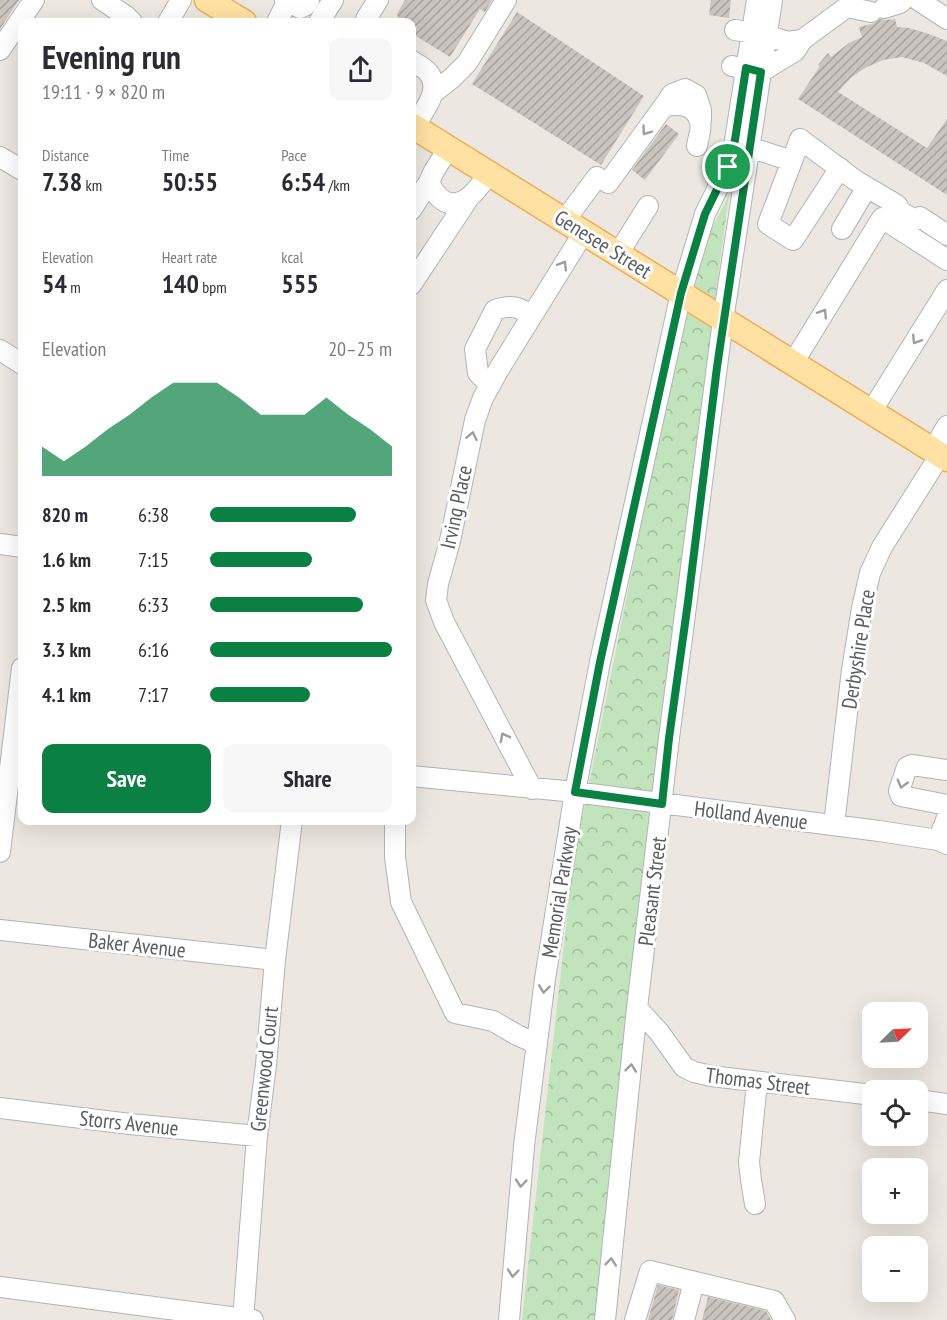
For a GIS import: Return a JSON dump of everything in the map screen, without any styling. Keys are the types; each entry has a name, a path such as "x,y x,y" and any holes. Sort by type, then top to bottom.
{"main road":[{"name":"Genesee Street","path":"416,129 945,455"}],"street":[{"path":"22,18 34,0"},
{"path":"102,0 128,18"},
{"path":"170,18 181,0"},
{"path":"278,18 287,0 300,8 309,0"},
{"path":"322,18 333,0"},
{"path":"367,18 378,0"},
{"path":"453,77 492,0"},
{"path":"416,120 434,92 467,63 506,0"},
{"path":"757,0 746,69 742,144 792,161"},
{"path":"751,32 772,0"},
{"path":"746,69 795,51 802,40 846,4 877,10 903,0"},
{"path":"918,0 947,19"},
{"path":"0,50 18,24"},
{"path":"751,32 787,42 802,40"},
{"path":"416,63 428,71 434,82 434,92"},
{"name":"Irving Place","path":"532,789 444,622 436,600 475,420 483,398 532,315 574,226 603,180 664,106 682,104 693,110 700,123 697,146"},
{"path":"840,168 793,240 768,224 800,139 867,187 897,205 900,211 914,220 920,217 947,235"},
{"name":"Memorial Parkway","path":"509,1320 524,1146 545,978 575,792 602,651 681,293 705,214 742,144"},
{"name":"Pleasant Street","path":"605,1320 637,1008 718,316 742,144"},
{"path":"416,202 448,149"},
{"path":"0,157 18,168"},
{"path":"416,277 488,173"},
{"path":"429,182 439,198 450,203 468,199"},
{"path":"842,229 867,187"},
{"path":"618,254 648,206"},
{"path":"793,363 882,218 947,260"},
{"path":"872,412 947,290"},
{"path":"490,386 478,373 475,349 495,310 506,306 520,308 532,315"},
{"path":"0,351 18,362"},
{"name":"Derbyshire Place","path":"834,825 852,670 870,573 882,547 945,455 939,440 947,426"},
{"path":"0,544 18,546"},
{"path":"0,852 18,696"},
{"path":"947,770 912,765 907,767 899,791 901,796 947,805"},
{"name":"Holland Avenue","path":"416,777 575,792 834,825 943,842"},
{"path":"943,842 947,818"},
{"name":"Greenwood Court","path":"246,1320 257,1136 291,825"},
{"path":"395,825 395,857 401,902 455,1013 493,1021 537,1044"},
{"name":"Baker Avenue","path":"0,930 275,960"},
{"name":"Thomas Street","path":"637,1008 659,1032 684,1067 694,1072 757,1082 862,1094"},
{"path":"755,1204 749,1162 757,1082"},
{"path":"928,1101 947,1104"},
{"name":"Storrs Avenue","path":"0,1108 130,1124 257,1136"},
{"path":"635,1320 650,1271 774,1301 785,1320"},
{"path":"684,1320 694,1282"},
{"path":"0,1287 246,1320"},
{"path":"608,1297 641,1299"}],"green space":[{"path":"729,195 654,786 596,1320 522,1320 573,864 660,431 705,242"}],"building":[{"path":"0,0 19,0 0,29"},
{"path":"405,0 492,0 485,12 480,9 450,57 416,36 416,18 398,18 397,14"},
{"path":"711,0 731,0 729,18 709,15"},
{"path":"517,12 644,96 601,165 472,84"},
{"path":"880,19 895,19 897,27 909,28 947,41 947,76 924,63 902,57 883,60 865,68 852,77 838,92 927,148 947,119 947,195 798,99 820,66 818,65 828,53 831,57 849,43 862,37 859,27 875,23"},
{"path":"666,124 679,134 645,180 632,170"},
{"path":"658,1285 679,1290 672,1320 648,1320"},
{"path":"708,1297 766,1311 771,1320 702,1320"}],"route":[{"path":"746,68 761,72 717,367 662,804 575,792 600,662 681,293 699,230 728,167 735,140 746,68"}]}
